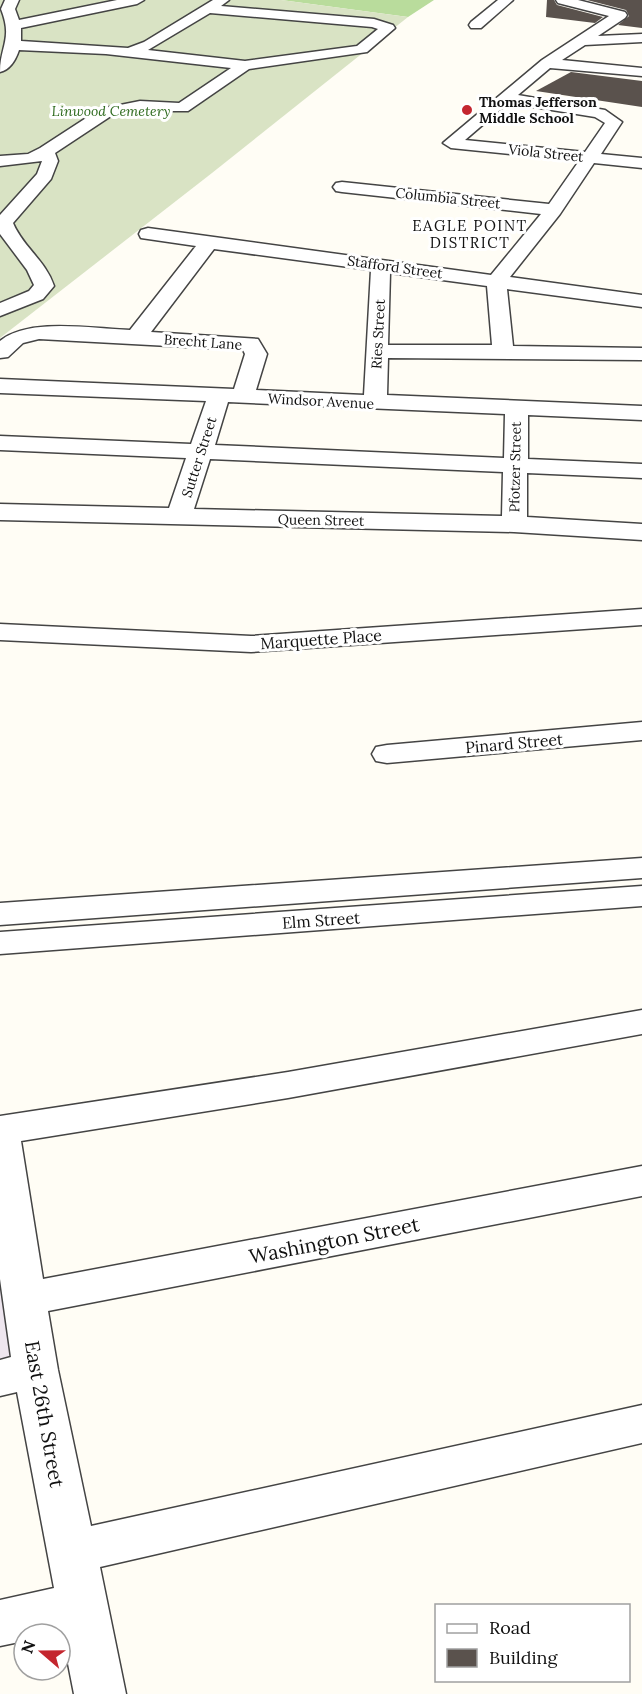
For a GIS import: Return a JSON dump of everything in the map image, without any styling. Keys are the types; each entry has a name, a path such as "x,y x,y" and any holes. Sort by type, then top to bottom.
{"street":[{"path":"0,68 9,60 13,45 8,9 12,0"},
{"path":"9,28 137,0"},
{"path":"129,52 149,45 222,0"},
{"path":"476,25 506,0"},
{"path":"505,98 547,63 619,18 620,15 563,0"},
{"path":"13,45 129,52 245,64 362,49 388,28 374,23 206,9"},
{"path":"582,41 642,38"},
{"path":"547,63 642,72"},
{"path":"0,161 31,159 46,152 106,112 140,106 182,108 245,64"},
{"path":"503,352 496,282 554,210 592,158 614,122 599,112 505,98"},
{"name":"Viola Street","path":"505,98 451,143 642,164"},
{"path":"0,310 36,295 44,286 42,278 14,242 4,222 19,192 48,171 50,161 46,152"},
{"name":"Columbia Street","path":"342,187 554,210"},
{"name":"Stafford Street","path":"148,234 642,301"},
{"path":"0,352 16,339 38,333 136,337 209,242"},
{"name":"Ries Street","path":"375,403 381,265"},
{"name":"Brecht Lane","path":"136,337 250,344 256,354 243,397"},
{"path":"377,351 642,354"},
{"name":"Windsor Avenue","path":"0,386 642,413"},
{"name":"Sutter Street","path":"179,517 219,396"},
{"name":"Pfotzer Street","path":"514,524 517,409"},
{"path":"0,443 642,471"},
{"name":"Queen Street","path":"0,512 514,524 642,532"},
{"name":"Marquette Place","path":"0,632 251,644 642,617"},
{"name":"Pinard Street","path":"387,754 642,731"},
{"name":"Elm Street","path":"0,914 642,868"},
{"name":"Elm Street","path":"0,943 642,896"},
{"path":"0,1132 288,1086 642,1022"},
{"name":"East 26th Street","path":"0,1132 25,1299 17,1374 71,1552 100,1694"},
{"name":"Washington Street","path":"25,1299 642,1181"},
{"path":"71,1552 642,1424"},
{"path":"0,1623 83,1605"}],"shaded area":[{"path":"0,1222 20,1357 0,1361"}],"green space":[{"name":"Linwood Cemetery","path":"0,0 281,0 408,17 0,338"},
{"path":"281,0 434,0 408,17"}],"building":[{"path":"547,0 554,0 557,5 603,17 595,23 546,17"},
{"path":"587,0 642,0 642,28 618,25 629,16 626,10"},
{"path":"571,72 642,81 642,107 536,91"}],"place":[{"name":"Thomas Jefferson Middle School","path":"467,110"}],"district":[{"name":"EAGLE POINT DISTRICT","path":"470,234"}]}
